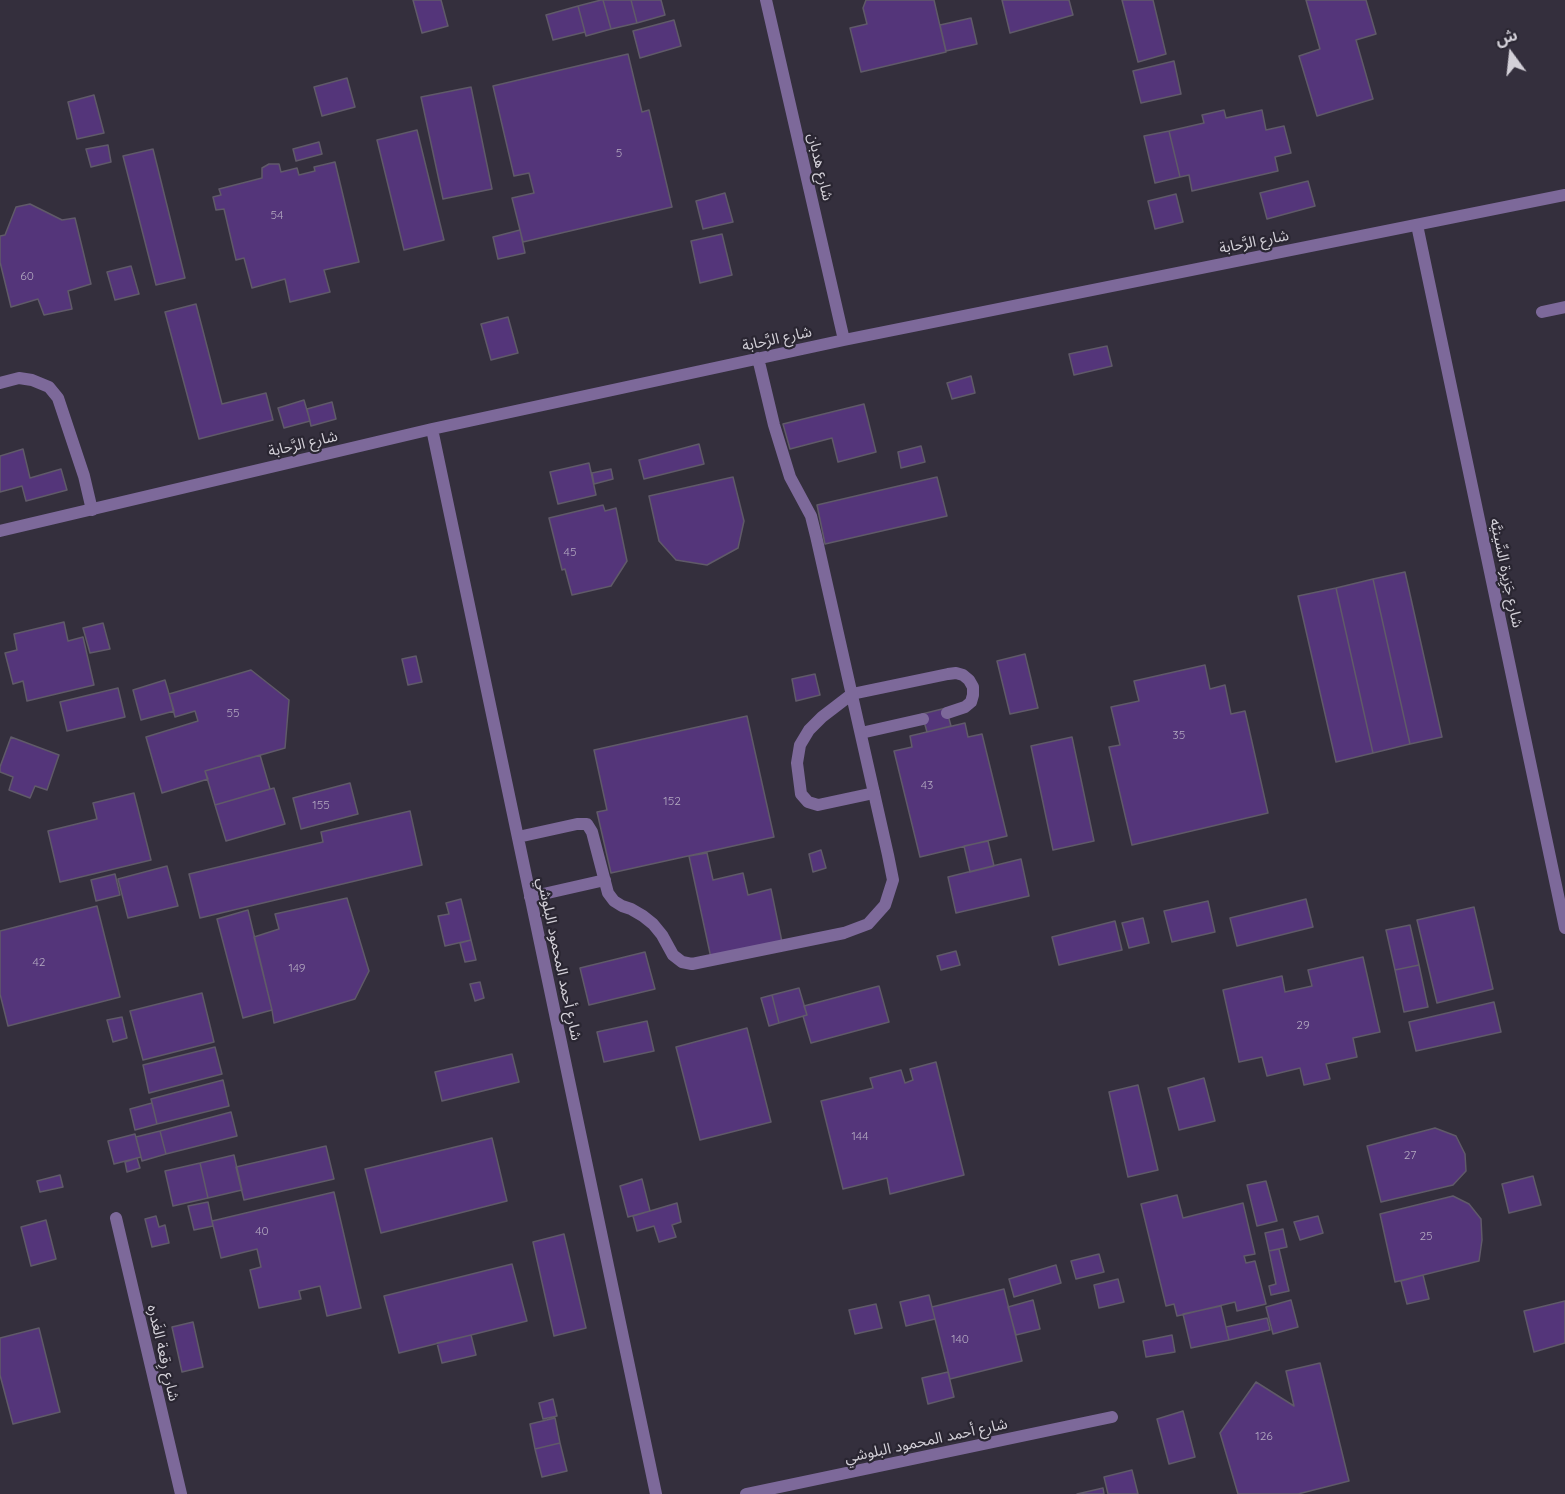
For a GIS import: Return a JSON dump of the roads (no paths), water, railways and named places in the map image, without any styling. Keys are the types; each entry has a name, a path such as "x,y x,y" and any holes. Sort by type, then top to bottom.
{"street":[{"name":"شارع هدبان","path":"766,0 844,340"},
{"name":"شارع الرَّحابة","path":"0,531 432,429 758,358 1565,195"},
{"name":"شارع جَزِيرة السِّينيَّه","path":"1418,225 1565,928"},
{"path":"1542,312 1565,307"},
{"path":"518,837 577,824 587,824 592,832 608,893 622,906 643,915 653,924 662,934 673,956 682,962 692,964 844,933 868,924 885,905 893,880 814,525 788,468 774,425 758,358"},
{"path":"0,383 19,378 32,380 50,387 58,398 84,476 92,510"},
{"name":"شارع أحمد المحمود البلوشي","path":"432,429 656,1494"},
{"path":"874,793 818,805 808,802 801,795 797,763 800,746 809,730 852,694 948,674 963,675 973,687 971,702 965,707 947,713"},
{"path":"861,733 923,718"},
{"path":"530,897 605,880"},
{"name":"شارع رِقعة الغَدره","path":"116,1218 181,1494"},
{"name":"شارع أحمد المحمود البلوشي","path":"746,1494 1112,1417"}]}
